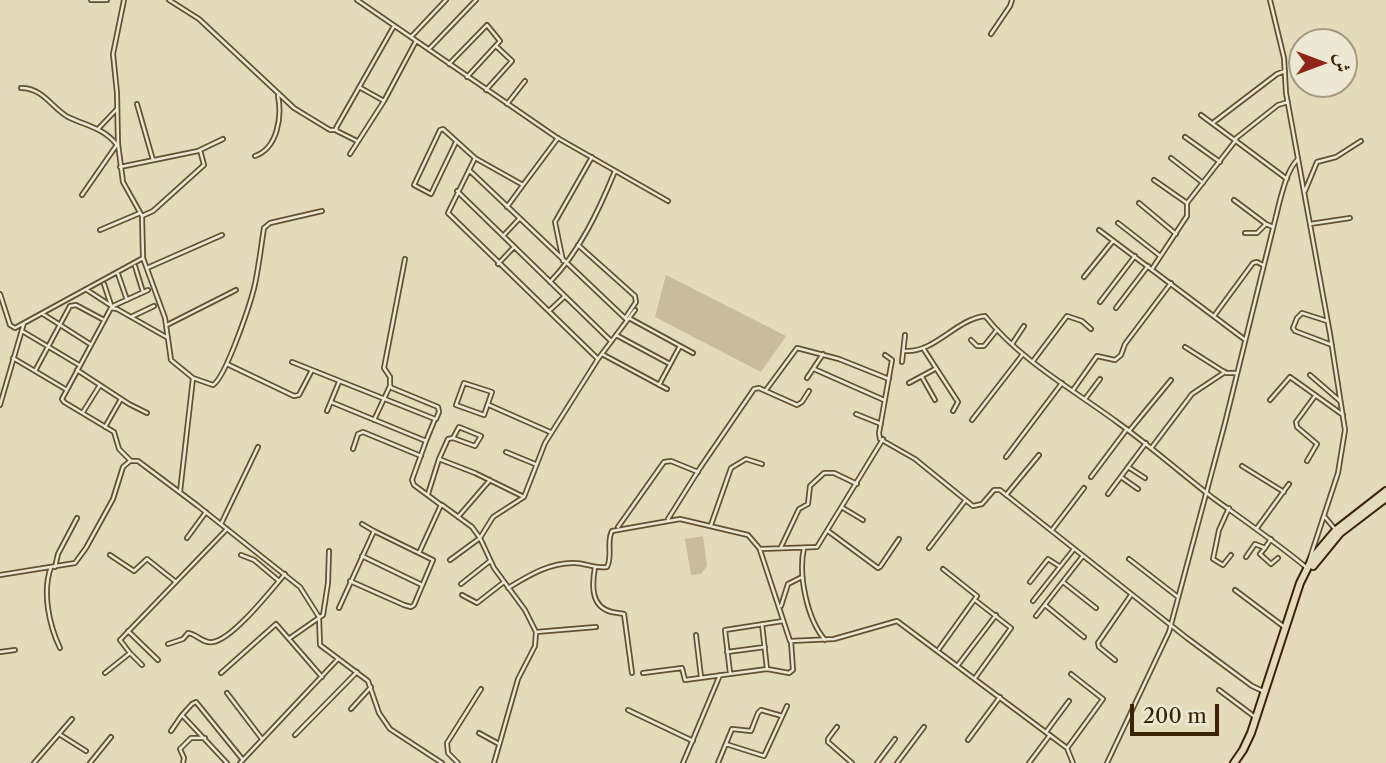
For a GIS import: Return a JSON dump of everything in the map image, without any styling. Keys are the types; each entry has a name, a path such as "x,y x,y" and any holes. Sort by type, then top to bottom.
{"main road":[{"path":"1234,763 1247,743 1308,566 1318,549 1386,491"},
{"path":"1298,592 1320,554 1338,532 1386,498"}],"street":[{"path":"91,0 107,0"},
{"path":"124,0 113,54 120,167 129,196 141,215 143,258 167,325 170,357 174,364 193,378 207,385 215,385 228,364 255,287 264,228 270,223 322,211"},
{"path":"169,0 200,19 294,108 330,130 337,130 357,141"},
{"path":"358,0 558,138 668,201"},
{"path":"411,37 446,0"},
{"path":"468,0 472,4"},
{"path":"429,49 476,0"},
{"path":"991,34 1012,0"},
{"path":"905,351 923,348 966,322 986,317 996,331 1023,354 1152,447 1206,492 1308,566 1342,456 1345,438 1332,345 1287,102 1283,54 1270,0"},
{"path":"449,64 486,25 500,39 467,77"},
{"path":"337,130 394,26"},
{"path":"350,154 384,101 416,41"},
{"path":"486,90 512,61 496,46"},
{"path":"1213,123 1277,74 1285,71"},
{"path":"507,104 525,81"},
{"path":"359,87 384,101"},
{"path":"21,88 34,90 68,116 107,134 117,145"},
{"path":"255,156 272,144 279,110 277,92"},
{"path":"1152,269 1187,216 1187,203 1236,139 1287,102"},
{"path":"137,104 153,160"},
{"path":"98,129 117,109"},
{"path":"1201,115 1287,179"},
{"path":"456,142 430,194 415,187 414,184 440,129 456,142 475,158 523,185"},
{"path":"1185,137 1220,162"},
{"path":"507,207 558,138"},
{"path":"120,167 200,150 223,139"},
{"path":"1304,193 1317,162 1336,157 1361,141"},
{"path":"82,195 117,145"},
{"path":"100,230 153,211 204,165 200,150"},
{"path":"475,158 447,213 598,359"},
{"path":"565,262 555,222 592,158"},
{"path":"1171,158 1203,183"},
{"path":"1107,763 1161,652 1171,624 1273,227 1287,179 1298,159"},
{"path":"468,169 627,319 693,353"},
{"path":"550,282 578,245 615,171"},
{"path":"1154,180 1187,203"},
{"path":"457,191 611,341"},
{"path":"1234,200 1266,225 1273,227"},
{"path":"1139,203 1176,234"},
{"path":"1310,224 1350,218"},
{"path":"503,236 519,219"},
{"path":"1118,223 1160,255"},
{"path":"1245,233 1258,232 1266,225"},
{"path":"1099,230 1244,340"},
{"path":"147,268 222,235"},
{"path":"1084,277 1113,240"},
{"path":"450,560 480,538 494,517 524,497 535,464 551,433 636,302 635,296 578,245"},
{"path":"498,264 514,247"},
{"path":"1100,302 1135,256"},
{"path":"0,294 11,327 14,328 143,258"},
{"path":"374,420 390,386 385,365 405,259"},
{"path":"1214,316 1253,263 1263,265"},
{"path":"135,266 144,292"},
{"path":"1116,308 1148,266"},
{"path":"118,274 127,299"},
{"path":"104,284 112,307"},
{"path":"1073,390 1097,356 1115,360 1119,357 1125,344 1171,284"},
{"path":"87,290 168,338"},
{"path":"131,461 119,449 114,433 63,401 79,365 112,307 148,290"},
{"path":"167,325 236,290"},
{"path":"548,312 564,296"},
{"path":"35,371 70,306 74,304 104,320"},
{"path":"131,317 154,306"},
{"path":"627,319 635,310"},
{"path":"1327,321 1303,313 1297,318 1293,328 1332,345"},
{"path":"43,314 91,344"},
{"path":"1033,361 1068,316 1083,321 1091,329"},
{"path":"0,405 24,323"},
{"path":"1012,344 1024,326"},
{"path":"22,331 79,365"},
{"path":"971,340 977,346 984,346 996,331"},
{"path":"616,335 670,364"},
{"path":"902,362 905,335"},
{"path":"659,385 680,346"},
{"path":"1185,347 1224,372 1236,373"},
{"path":"765,391 796,348 823,354 890,379"},
{"path":"923,348 958,402 953,411"},
{"path":"602,354 667,389"},
{"path":"807,378 823,354"},
{"path":"972,420 1023,354"},
{"path":"885,355 892,359 879,436 912,457 965,501 975,506 995,490 1006,495 1131,595 1237,675 1265,692"},
{"path":"13,358 66,390"},
{"path":"292,362 435,419"},
{"path":"228,364 294,397 299,395 312,370"},
{"path":"814,369 885,401"},
{"path":"909,383 935,369"},
{"path":"77,370 121,400 147,413"},
{"path":"1152,447 1192,394 1224,372"},
{"path":"1310,375 1340,401"},
{"path":"922,377 935,400"},
{"path":"1270,400 1288,377 1343,415"},
{"path":"180,492 193,378"},
{"path":"1085,399 1100,379"},
{"path":"1091,477 1171,380"},
{"path":"327,411 339,381"},
{"path":"464,383 491,391 489,405 482,415 457,407 464,383"},
{"path":"1006,457 1062,383"},
{"path":"82,413 100,385"},
{"path":"390,386 438,407 439,412 412,480 414,485 472,527 503,582 525,610 536,632 535,646 518,679 494,763"},
{"path":"668,520 754,389 797,405 809,391"},
{"path":"1307,461 1317,446 1297,427 1296,422 1315,396"},
{"path":"105,427 121,400"},
{"path":"331,402 426,441"},
{"path":"489,405 551,433"},
{"path":"856,415 881,424"},
{"path":"428,495 448,439 453,438 473,446 478,444 481,436 462,427 458,428 453,438"},
{"path":"353,449 358,433 363,432 421,456"},
{"path":"760,549 819,547 883,439"},
{"path":"1108,494 1146,443"},
{"path":"221,524 258,447"},
{"path":"506,452 535,464"},
{"path":"1006,495 1039,454"},
{"path":"439,459 524,497"},
{"path":"711,526 731,468 746,459 762,464"},
{"path":"0,575 73,564 81,556 113,499 123,467 131,461 138,461 228,529 302,590 319,617 320,645 364,677 371,687 385,724 401,738 442,763"},
{"path":"617,529 664,461 671,461 698,472"},
{"path":"1241,466 1284,492"},
{"path":"1128,467 1145,478"},
{"path":"780,548 799,509 808,504 810,486 824,473 834,473 857,484"},
{"path":"1121,477 1138,489"},
{"path":"458,517 490,480"},
{"path":"1257,528 1289,484"},
{"path":"1051,531 1084,488"},
{"path":"929,548 965,501"},
{"path":"419,553 441,505"},
{"path":"842,508 863,520"},
{"path":"1229,508 1219,530 1213,559 1223,565 1231,555"},
{"path":"187,538 206,512"},
{"path":"1324,516 1338,532"},
{"path":"60,648 53,631 48,602 48,577 77,518"},
{"path":"508,588 549,567 570,563 605,568 609,565 609,535 617,529 682,519 749,535 760,549 791,641 792,671 786,673 767,669 685,680 682,668 643,673"},
{"path":"351,581 408,607 414,605 433,561 362,524"},
{"path":"142,665 120,640 228,529"},
{"path":"339,608 374,531"},
{"path":"828,531 877,568 899,539"},
{"path":"1271,539 1260,554 1271,564 1278,558"},
{"path":"1245,557 1255,544 1265,548"},
{"path":"804,548 802,577 816,628 825,640"},
{"path":"1033,601 1074,550"},
{"path":"289,638 323,615 329,551"},
{"path":"110,555 134,571 147,559 177,582"},
{"path":"241,555 254,560 279,581"},
{"path":"362,556 422,585"},
{"path":"1036,616 1082,557"},
{"path":"1030,582 1048,559 1060,567"},
{"path":"1129,559 1178,597"},
{"path":"461,584 491,561"},
{"path":"595,566 592,587 594,597 607,610 624,614 632,673"},
{"path":"939,650 975,600 976,594 943,569"},
{"path":"168,644 183,639 188,633 193,633 206,642 217,641 253,612 285,574"},
{"path":"780,608 788,584 802,577"},
{"path":"462,595 478,603 503,582"},
{"path":"1063,582 1096,608"},
{"path":"1235,590 1286,627"},
{"path":"1115,660 1099,647 1098,643 1131,595"},
{"path":"975,600 1011,630 975,678"},
{"path":"1045,605 1084,637"},
{"path":"958,665 996,615"},
{"path":"730,674 726,630 783,621"},
{"path":"791,641 825,640 895,621 939,650 1067,748 1073,763"},
{"path":"221,673 276,624 322,677"},
{"path":"762,624 767,669"},
{"path":"536,632 597,627"},
{"path":"128,631 158,660"},
{"path":"696,635 702,678"},
{"path":"727,652 765,647"},
{"path":"0,652 15,650"},
{"path":"105,673 130,653"},
{"path":"171,731 182,715 196,702 241,762 338,659"},
{"path":"295,735 357,672"},
{"path":"1067,748 1103,699 1071,674"},
{"path":"683,763 720,675"},
{"path":"351,709 371,687"},
{"path":"458,763 448,753 447,743 481,689"},
{"path":"1219,690 1256,718"},
{"path":"228,693 262,739"},
{"path":"968,740 1000,697"},
{"path":"1046,732 1069,701"},
{"path":"726,744 764,756 787,706"},
{"path":"628,710 693,741"},
{"path":"718,763 734,728 751,731 760,711 782,716"},
{"path":"182,715 227,763"},
{"path":"34,763 72,719"},
{"path":"837,727 828,742 852,763"},
{"path":"897,763 924,727"},
{"path":"479,733 499,744"},
{"path":"59,734 86,751"},
{"path":"1029,763 1050,735"},
{"path":"90,763 111,737"},
{"path":"183,763 180,749 183,744 191,738 205,738"},
{"path":"877,763 895,739"}],"shaded area":[{"path":"666,275 786,336 761,372 655,317"},
{"path":"703,536 707,566 701,574 691,575 685,539"}]}
